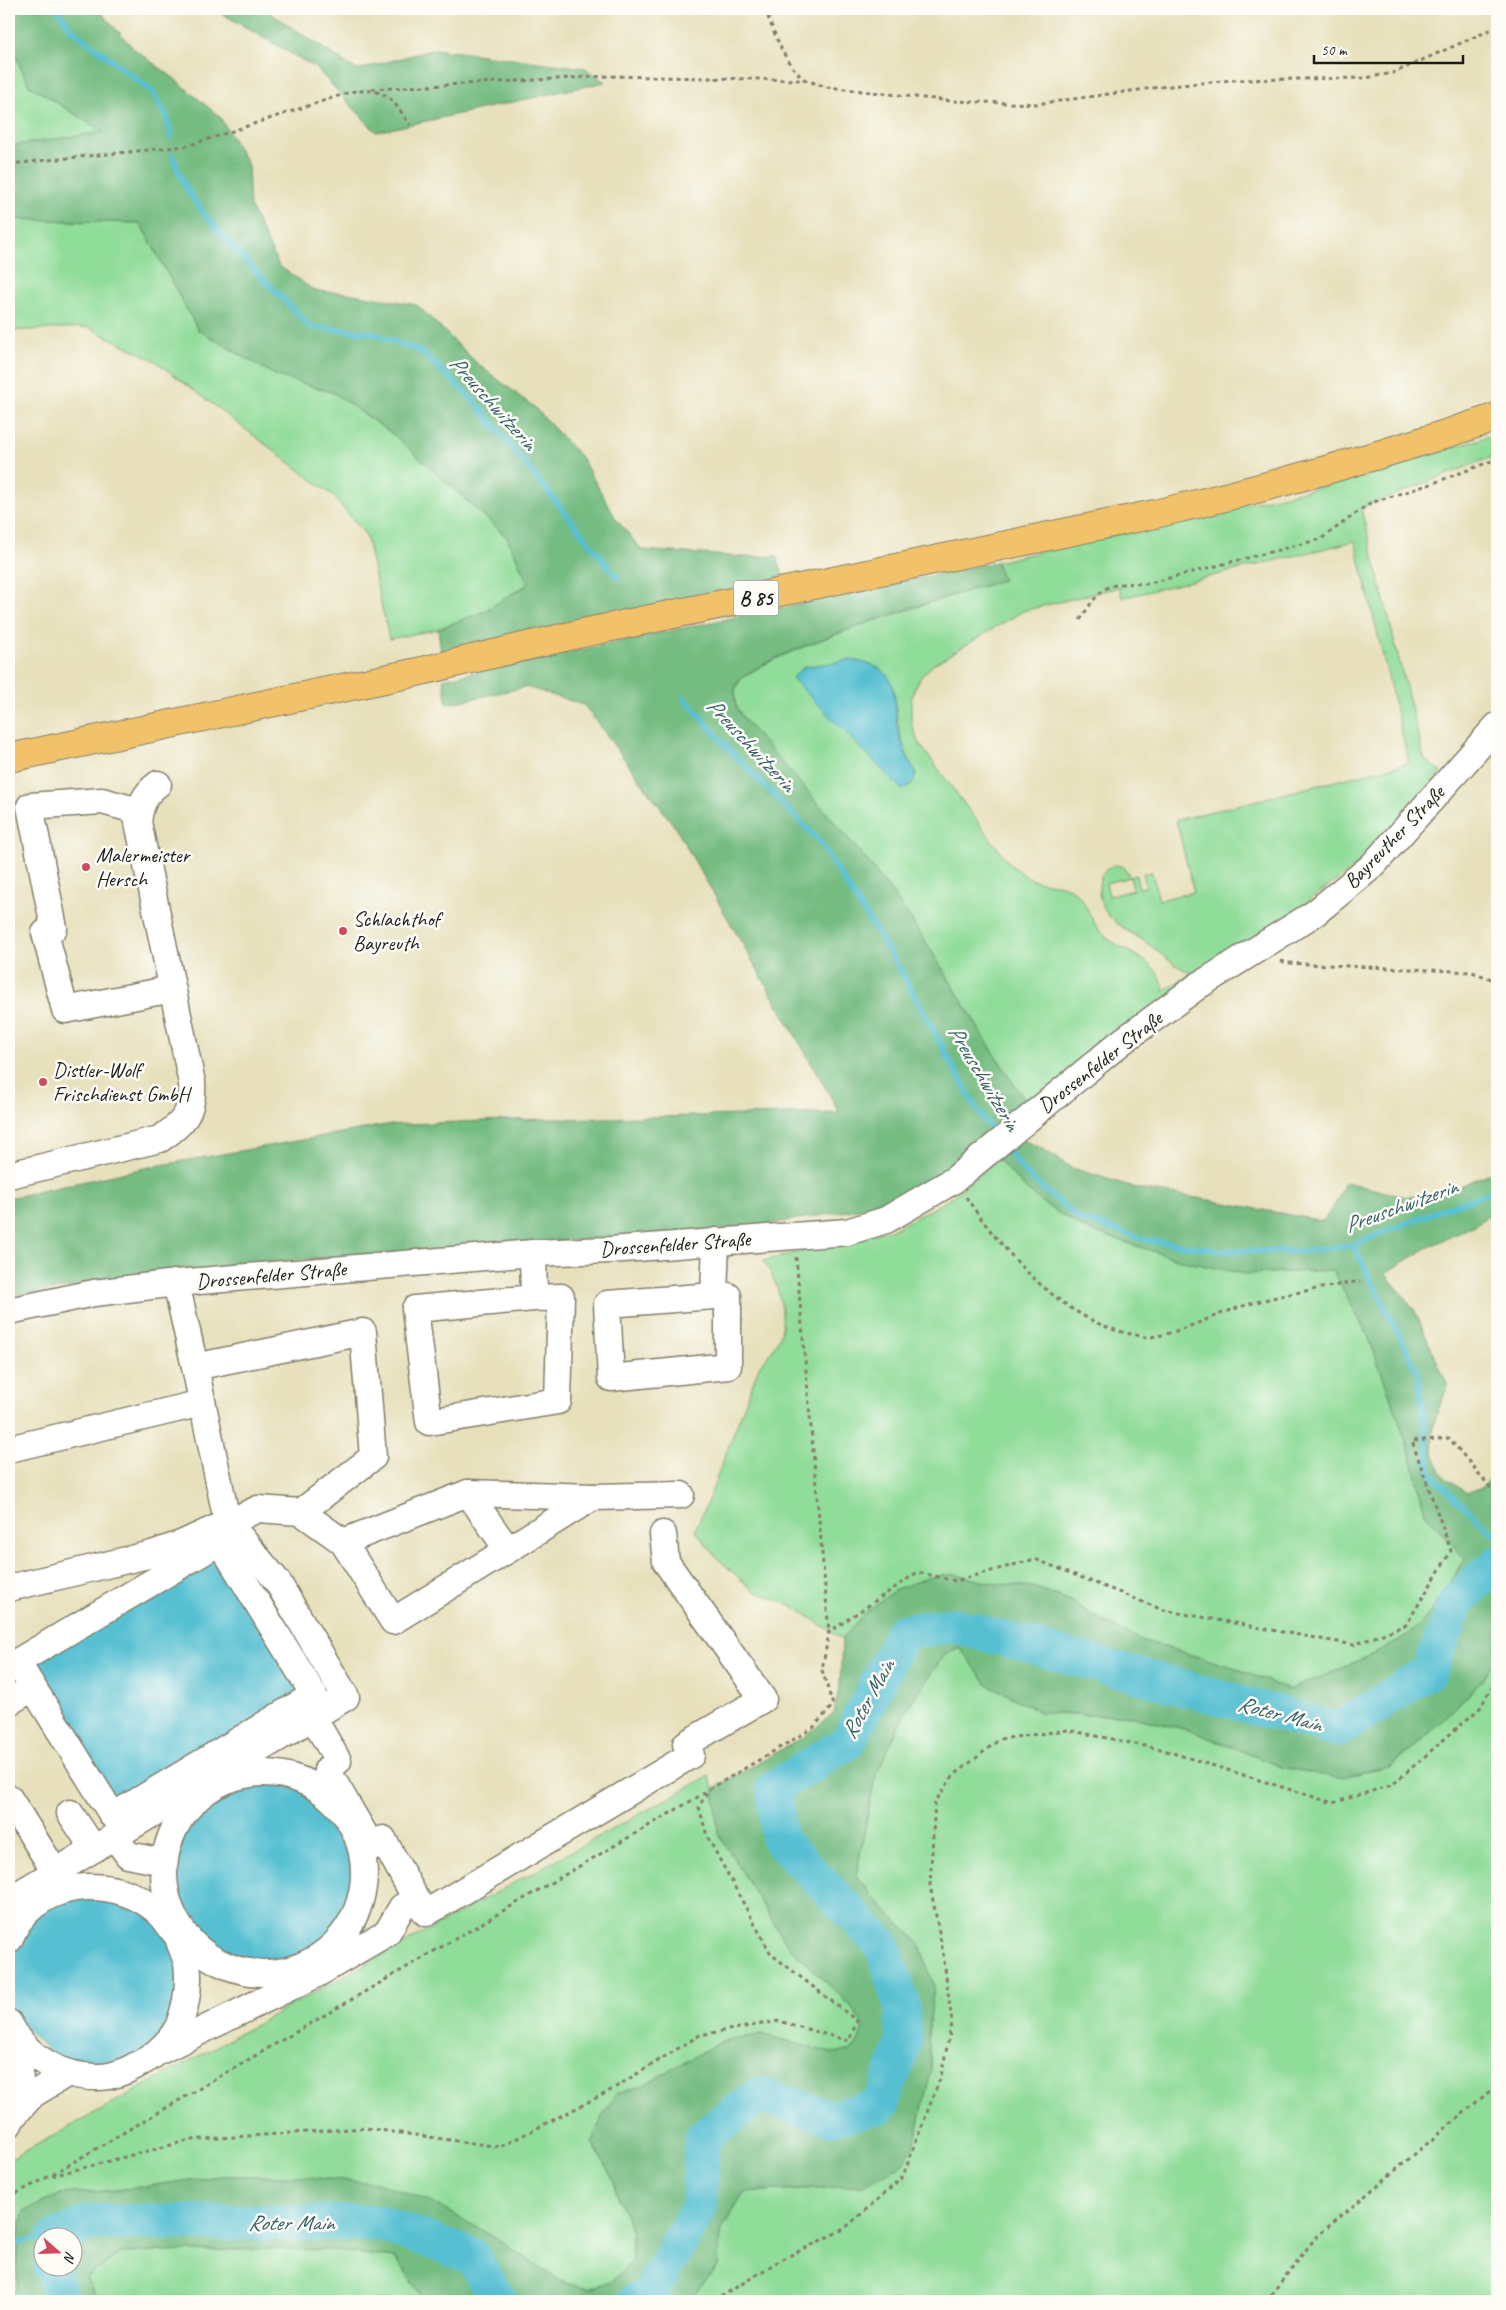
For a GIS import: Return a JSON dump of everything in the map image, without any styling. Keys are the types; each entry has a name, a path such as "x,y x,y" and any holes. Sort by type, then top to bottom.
{"main road":[{"name":"B 85","path":"9,758 413,673 578,634 1156,514 1224,498 1362,460 1432,439 1497,416"}],"street":[{"name":"Bayreuther Straße","path":"1254,952 1315,913 1372,866 1497,726"},
{"path":"9,1175 160,1139 174,1130 188,1114 193,1097 192,1083 138,822 139,811 149,791 158,784"},
{"path":"139,811 102,801 30,806 54,928 45,933 65,1010 172,989"},
{"name":"Drossenfelder Straße","path":"9,1311 94,1293 176,1283 533,1253 610,1250 847,1232 886,1220 959,1177 1120,1043 1189,992 1254,952"},
{"path":"714,1296 716,1241"},
{"path":"533,1253 534,1298"},
{"path":"9,1900 44,1886 105,1838 218,1771 313,1706 346,1698 277,1581 227,1521 176,1283"},
{"path":"560,1296 558,1401 429,1422 415,1309 534,1298 560,1296"},
{"path":"714,1296 728,1296 728,1366 611,1378 607,1304 714,1296"},
{"path":"195,1367 363,1332 373,1457 301,1512"},
{"path":"9,1449 202,1402"},
{"path":"343,1542 468,1493 593,1497 682,1495"},
{"path":"468,1493 508,1550"},
{"path":"9,1588 152,1554 181,1544 227,1521 258,1509 301,1512 343,1542 393,1621 593,1497"},
{"path":"218,1771 279,1773 310,1783 336,1802 372,1847 383,1839 416,1899 426,1913 691,1755 686,1744 762,1699 666,1562 663,1534"},
{"path":"44,1886 72,1888 103,1887 133,1894 158,1912 199,1951 228,1968 262,1974 314,1968 349,1928 362,1896 364,1862 357,1828 327,1770 338,1762 284,1647 220,1542 11,1659 33,1688 98,1793 105,1838 103,1887"},
{"path":"252,1595 277,1581"},
{"path":"284,1647 307,1631"},
{"path":"9,1702 33,1688"},
{"path":"160,2051 178,2026 187,1997 187,1964 165,1895 163,1862 172,1831 190,1804 218,1771"},
{"path":"9,1798 44,1886"},
{"path":"70,1814 128,1855 163,1862"},
{"path":"9,1940 20,1920 44,1886"},
{"path":"13,2037 39,2060 68,2072 100,2077 131,2070 160,2051 314,1968 387,1933 402,1908 416,1899"},
{"path":"12,2119 21,2083 13,2037"},
{"path":"12,2119 32,2095 68,2072"}],"path":[{"path":"765,9 784,56 793,71 805,80"},
{"path":"9,164 187,146 350,92 372,89 608,76 805,80 827,87 950,101 1037,104 1160,87 1232,80 1374,76 1393,73 1497,27"},
{"path":"372,89 394,101 410,125"},
{"path":"1080,620 1096,596 1109,586 1120,582 1146,584 1321,540 1370,503 1431,484 1497,459"},
{"path":"1254,952 1287,962 1472,972 1497,981"},
{"path":"959,1177 971,1205 1015,1260 1044,1287 1078,1311 1114,1331 1149,1337 1181,1328 1235,1308 1360,1281"},
{"path":"9,2197 48,2177 813,1728 833,1705 822,1670 830,1632 794,1236"},
{"path":"830,1632 918,1572 955,1581 1035,1559 1163,1610 1354,1644 1406,1625 1452,1551 1412,1441 1449,1438 1490,1487 1497,1479"},
{"path":"714,2301 779,2261 844,2229 902,2178 941,2076 952,2023 943,1953 930,1885 935,1802 954,1776 1000,1739 1068,1730 1160,1749 1333,1803 1392,1785 1480,1708 1497,1678"},
{"path":"48,2177 190,2140 364,2128 500,2147 606,2093 700,2034 779,2021 848,2041 857,2021 771,1954 707,1836 699,1807 708,1790"},
{"path":"1266,2301 1316,2237 1497,2085"}],"green space":[{"path":"9,9 98,9 134,49 171,76 220,117 248,165 250,206 279,266 315,291 347,293 417,305 479,365 535,408 581,457 616,519 642,550 745,557 777,556 784,579 441,652 438,629 483,612 528,584 507,537 394,435 334,393 275,375 198,330 140,223 9,219 9,146 103,132 29,85 9,42"},
{"path":"214,9 264,9 357,70 435,49 585,68 605,82 376,132 316,68"},
{"path":"9,42 29,85 104,132 9,146"},
{"path":"9,219 140,223 198,330 275,375 334,393 394,435 507,537 528,584 483,612 438,629 389,639 366,535 331,494 154,360 88,327 9,331"},
{"path":"1497,434 1497,455 1361,508 1424,759 1441,772 1358,865 1028,1105 911,919 893,894 854,845 741,714 735,699 737,685 752,672 817,641 1002,580 996,562 1329,485","holes":["1355,541 1409,763 1176,820 1194,892 1159,900 1152,872 1143,873 1146,887 1139,888 1136,875 1130,877 1124,867 1116,865 1105,870 1099,883 1100,900 1109,916 1115,922 1174,964 1192,973 1164,991 1162,981 1150,966 1101,933 1083,902 1074,891 1062,885 1032,879 1008,862 918,742 911,722 911,701 915,687 923,674 934,664 1023,611 1119,587 1122,598","804,667 894,691 898,723 903,743 916,772","1130,877 1133,890 1109,896 1106,883"]},
{"path":"996,562 1003,580 905,610 780,656 752,671 737,684 735,693 737,708 745,720 829,816 911,919 1028,1105 958,1163 925,1186 859,1209 744,1228 252,1263 9,1296 9,1198 150,1167 386,1125 506,1120 840,1113 675,827 584,705 526,687 447,704 443,679"},
{"path":"1021,1139 1041,1148 1072,1168 1143,1190 1323,1221 1336,1203 1345,1182 1405,1197 1440,1195 1497,1170 1497,1209 1475,1225 1425,1249 1385,1273 1414,1309 1448,1386 1435,1420 1433,1432 1432,1444 1438,1466 1447,1479 1467,1493 1484,1486 1497,1469 1497,1656 1483,1679 1433,1730 1390,1767 1337,1778 1282,1767 1189,1730 1124,1715 1040,1712 987,1684 959,1647 943,1656 905,1712 875,1778 856,1875 874,1898 919,1943 934,1986 928,2035 931,2070 914,2147 902,2165 861,2186 744,2192 720,2232 718,2266 688,2301 424,2301 396,2258 329,2250 269,2249 120,2253 86,2278 100,2301 9,2301 9,2292 17,2289 18,2237 24,2211 61,2194 118,2190 220,2176 295,2176 377,2183 430,2201 487,2233 562,2282 588,2289 611,2282 632,2261 632,2233 609,2172 592,2142 602,2117 616,2094 643,2085 718,2043 761,2034 831,2053 849,2051 857,2044 864,2027 851,2006 788,1946 718,1833 714,1788 804,1737 834,1713 840,1683 842,1639 866,1612 896,1589 927,1578 954,1574 989,1583 1033,1587 1071,1601 1098,1619 1141,1640 1233,1667 1289,1690 1382,1649 1410,1633 1426,1618 1465,1559 1425,1513 1411,1456 1368,1336 1333,1270 1245,1274 1187,1262 1086,1229 1047,1206 1026,1189 998,1159"},
{"path":"998,1159 1026,1189 1047,1206 1086,1229 1140,1247 1187,1262 1245,1274 1333,1270 1368,1336 1411,1456 1425,1513 1465,1559 1426,1618 1418,1626 1397,1641 1367,1657 1289,1690 1233,1667 1141,1640 1098,1619 1071,1601 1033,1587 989,1583 955,1574 866,1612 842,1639 793,1606 754,1591 717,1558 695,1530 759,1367 776,1343 782,1327 782,1310 778,1292 772,1275 763,1261 894,1229 948,1200"},
{"path":"959,1647 987,1684 1040,1712 1124,1715 1189,1730 1282,1767 1391,1767 1433,1730 1483,1679 1497,1656 1497,2301 688,2301 718,2266 720,2232 744,2192 861,2186 931,2070 928,2035 934,1986 856,1875 875,1778 905,1712 943,1656"},
{"path":"709,1776 714,1788 718,1833 788,1946 851,2006 864,2027 857,2044 849,2051 831,2053 761,2034 671,2071 643,2085 616,2094 592,2142 609,2172 632,2233 632,2261 611,2282 588,2289 562,2282 487,2233 295,2176 220,2176 118,2190 61,2194 18,2237 17,2289 9,2292 9,2160"},
{"path":"269,2249 329,2250 396,2258 424,2301 100,2301 86,2278 120,2253"}],"water":[{"path":"849,660 877,667 885,673 892,684 898,732 907,756 916,772 914,782 902,790 792,678 804,667"},
{"path":"219,1548 308,1693 116,1810 28,1665"},
{"path":"253,1783 271,1783 298,1790 328,1810 348,1840 355,1867 355,1885 348,1912 328,1942 298,1962 271,1969 253,1969 235,1965 218,1958 203,1948 190,1935 180,1920 173,1903 169,1885 169,1867 173,1849 180,1832 190,1817 203,1804 218,1794 235,1787"},
{"path":"73,1892 156,1915 183,1966 173,2025 128,2065 69,2069 9,2013 9,1948 23,1923"}],"waterway":[{"name":"Preuschwitzerin","path":"58,9 71,29 153,92 167,117 171,137"},
{"name":"Preuschwitzerin","path":"173,156 184,183 213,225 310,327 371,333 422,352 475,402 617,577"},
{"name":"Preuschwitzerin","path":"684,698 726,746 818,840 897,964 977,1110 998,1138"},
{"name":"Preuschwitzerin","path":"1004,1146 1024,1172 1078,1218 1146,1240 1224,1251 1304,1251 1353,1245 1435,1212 1497,1190"},
{"path":"1353,1245 1418,1372 1431,1475 1497,1538"},
{"name":"Roter Main","path":"636,2301 649,2295 699,2208 702,2138 760,2095 831,2118 880,2106 904,2044 902,2005 883,1946 779,1839 774,1788 848,1742 903,1632 953,1625 1338,1730 1429,1671 1458,1600 1497,1564"},
{"name":"Roter Main","path":"78,2228 91,2222 380,2223 472,2256 499,2301"},
{"path":"9,2244 32,2240"},
{"name":"Roter Main","path":"55,2278 62,2301"}],"place":[{"name":"Malermeister Hersch","path":"86,867"},
{"name":"Schlachthof Bayreuth","path":"343,931"},
{"name":"Distler-Wolf Frischdienst GmbH","path":"43,1082"}]}
